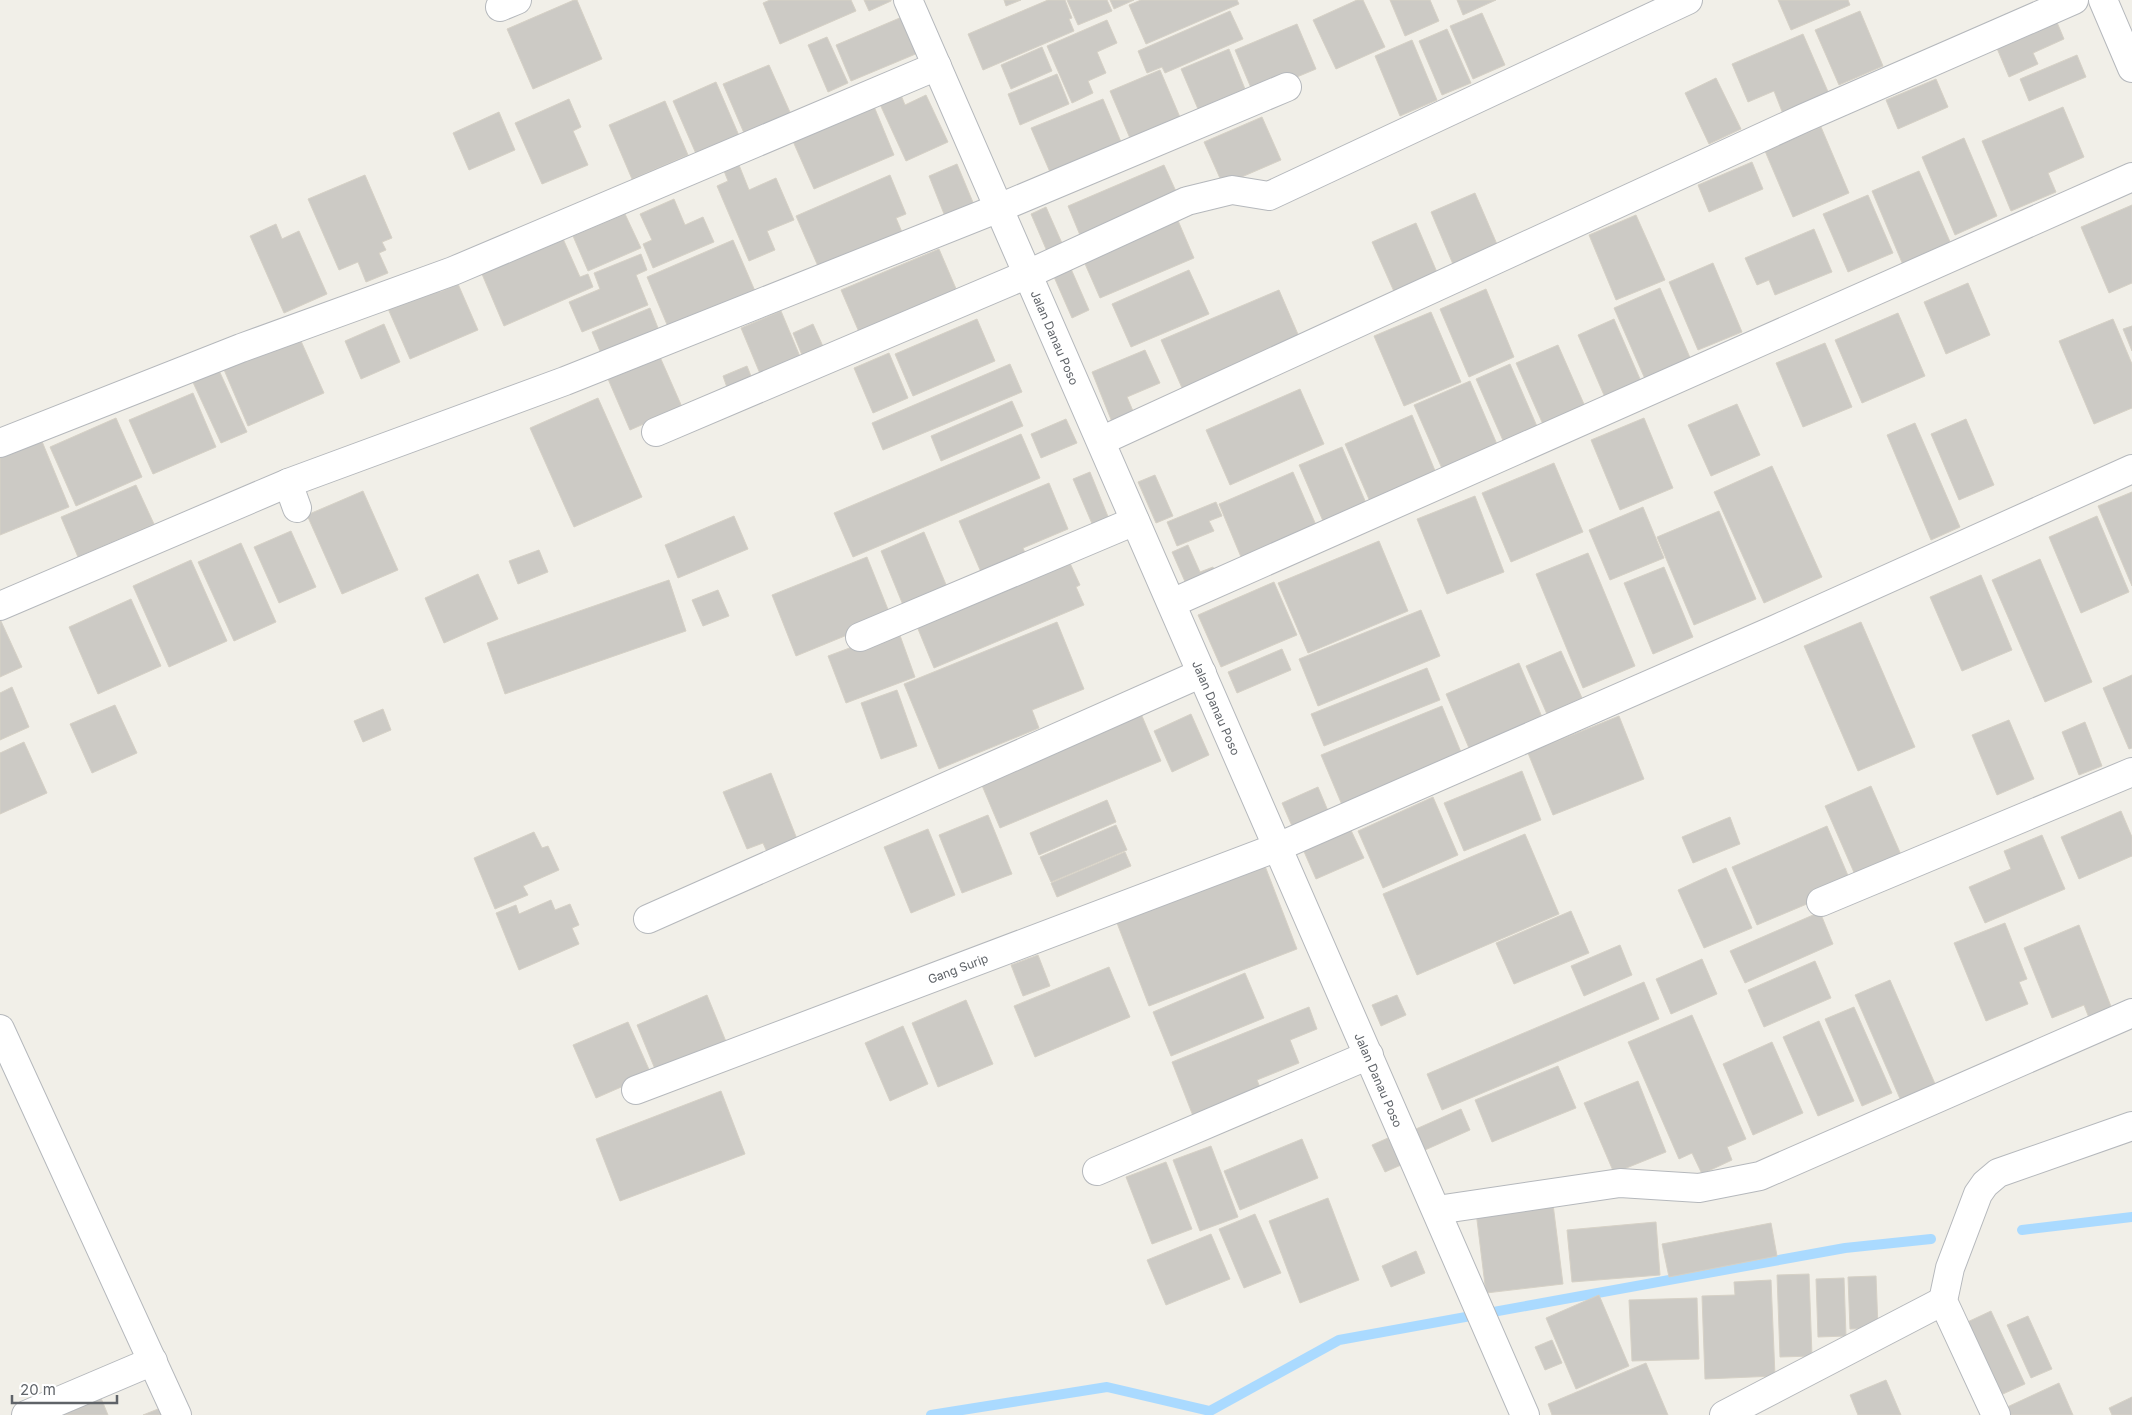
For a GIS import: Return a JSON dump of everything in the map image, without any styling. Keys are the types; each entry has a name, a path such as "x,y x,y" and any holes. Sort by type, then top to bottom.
{"street":[{"name":"Jalan Danau Poso","path":"908,0 1526,1415"},
{"path":"656,432 1028,274 1187,201 1232,190 1269,196 1688,0"},
{"path":"1101,441 1804,118 2074,0"},
{"path":"2104,0 2132,68"},
{"path":"0,443 241,348 453,271 937,66"},
{"path":"0,606 288,483 565,381 999,208 1287,87"},
{"path":"1172,604 2132,177"},
{"name":"Gang Surip","path":"636,1090 1278,847 1767,633 2132,468"},
{"path":"288,483 297,508"},
{"path":"860,637 1135,521"},
{"path":"648,919 1202,673"},
{"path":"1821,902 2132,772"},
{"path":"1437,1210 1620,1183 1699,1188 1760,1176 2132,1013"},
{"path":"0,1029 7,1066 153,1361 177,1415"},
{"path":"1098,1171 1369,1055"},
{"path":"1996,1415 1943,1301 1950,1268 1978,1194 1985,1184 1998,1173 2132,1126"},
{"path":"1724,1415 1943,1301"},
{"path":"26,1415 153,1361"}],"building":[{"path":"577,0 602,59 533,89 507,29"},
{"path":"770,0 851,0 856,11 780,44 763,3"},
{"path":"864,0 891,0 891,1 869,11"},
{"path":"1004,0 1021,0 1006,6"},
{"path":"1048,0 1065,0 1072,18 1069,19 1074,31 983,70 968,34"},
{"path":"1067,0 1107,0 1112,11 1078,25"},
{"path":"1110,0 1134,0 1114,9"},
{"path":"1141,0 1237,0 1239,4 1146,44 1129,5"},
{"path":"1357,0 1363,0 1385,47 1336,69 1313,20"},
{"path":"1390,0 1430,0 1439,21 1405,36"},
{"path":"1457,0 1496,0 1463,15"},
{"path":"1778,0 1848,0 1850,5 1791,30"},
{"path":"1230,11 1243,39 1165,73 1162,67 1147,73 1138,51"},
{"path":"1860,11 1883,66 1839,85 1815,30"},
{"path":"1482,13 1505,65 1473,79 1450,26"},
{"path":"902,17 918,53 851,81 836,45"},
{"path":"1107,20 1117,43 1097,52 1106,73 1088,81 1093,93 1072,103 1047,46"},
{"path":"2056,20 2064,39 2033,53 2038,64 2009,77 1996,46"},
{"path":"1297,24 1316,69 1254,95 1235,50"},
{"path":"1447,29 1471,83 1442,95 1419,41"},
{"path":"1803,34 1829,94 1783,114 1774,91 1748,102 1732,64"},
{"path":"827,37 848,83 828,92 808,45"},
{"path":"1412,40 1437,100 1400,116 1375,56"},
{"path":"1042,47 1052,71 1011,89 1001,65"},
{"path":"1229,49 1245,89 1198,109 1181,69"},
{"path":"2077,55 2086,77 2029,101 2020,79"},
{"path":"769,65 793,119 747,140 723,84"},
{"path":"1160,70 1182,122 1132,143 1110,91"},
{"path":"1057,74 1069,104 1020,125 1008,94"},
{"path":"1716,78 1741,129 1709,144 1685,93"},
{"path":"1936,79 1948,107 1898,129 1886,100"},
{"path":"716,82 740,138 697,156 673,101"},
{"path":"899,90 905,105 926,95 948,142 906,161 878,100"},
{"path":"569,99 581,127 573,131 588,165 542,184 515,123"},
{"path":"1103,99 1121,142 1050,172 1031,128"},
{"path":"665,101 688,155 632,179 609,125"},
{"path":"873,104 894,155 814,189 792,139"},
{"path":"2063,107 2084,157 2048,173 2056,192 2011,211 1982,141"},
{"path":"499,112 515,150 469,170 453,133"},
{"path":"1262,117 1281,160 1223,185 1204,142"},
{"path":"1821,127 1849,193 1793,217 1765,151"},
{"path":"1964,138 1997,216 1955,235 1922,157"},
{"path":"737,160 749,190 776,178 794,220 767,231 775,250 749,261 717,186 728,181 722,166"},
{"path":"1752,162 1763,189 1709,212 1698,185"},
{"path":"957,164 977,212 948,224 929,176"},
{"path":"1164,165 1179,198 1082,240 1068,206"},
{"path":"1919,171 1951,244 1903,265 1872,191"},
{"path":"365,175 392,238 382,242 386,250 379,253 388,273 366,282 358,262 339,270 308,199"},
{"path":"890,175 906,214 896,218 904,237 821,273 796,216"},
{"path":"1475,193 1499,249 1455,269 1431,212"},
{"path":"1868,195 1893,253 1848,272 1823,214"},
{"path":"674,199 685,225 703,217 714,242 653,268 643,244 652,240 640,214"},
{"path":"2132,205 2132,283 2109,293 2081,227"},
{"path":"1046,207 1065,250 1049,256 1031,214"},
{"path":"625,214 641,248 588,271 573,236"},
{"path":"1636,215 1665,280 1616,300 1589,235"},
{"path":"1176,216 1194,258 1100,298 1082,257"},
{"path":"1416,223 1439,277 1396,296 1372,242"},
{"path":"276,224 282,239 299,231 327,294 284,313 250,236"},
{"path":"1814,229 1832,272 1775,295 1769,280 1757,285 1745,258"},
{"path":"560,232 580,277 588,274 593,287 504,326 479,267"},
{"path":"733,240 758,298 671,334 647,277"},
{"path":"939,249 960,298 862,339 841,290"},
{"path":"641,254 647,270 636,275 648,305 582,332 569,302 600,289 594,273"},
{"path":"1068,262 1089,310 1072,318 1051,270"},
{"path":"1713,263 1742,332 1698,350 1669,282"},
{"path":"1189,270 1209,314 1131,347 1112,304"},
{"path":"436,282 440,292 458,284 478,330 410,359 386,304"},
{"path":"1968,283 1990,335 1946,354 1924,302"},
{"path":"1660,288 1691,360 1645,379 1614,308"},
{"path":"1486,289 1514,357 1469,377 1440,309"},
{"path":"1279,290 1303,346 1186,397 1161,340"},
{"path":"650,308 662,338 605,363 592,332"},
{"path":"781,311 801,359 761,376 741,328"},
{"path":"1431,312 1461,382 1404,406 1374,336"},
{"path":"1898,313 1925,376 1862,403 1835,340"},
{"path":"977,319 995,361 913,396 895,354"},
{"path":"1614,319 1643,386 1607,402 1578,335"},
{"path":"2113,319 2132,364 2132,408 2094,424 2059,341"},
{"path":"384,324 400,362 361,379 345,341"},
{"path":"813,324 825,351 804,360 793,333"},
{"path":"2132,326 2132,351 2123,329"},
{"path":"297,332 324,393 248,426 222,365"},
{"path":"1825,343 1852,407 1803,427 1776,363"},
{"path":"1558,345 1587,411 1545,429 1516,363"},
{"path":"1145,350 1160,383 1127,397 1136,418 1114,427 1092,372"},
{"path":"889,353 908,398 873,413 854,368"},
{"path":"660,357 682,407 630,430 608,379"},
{"path":"1010,364 1022,392 883,450 872,423"},
{"path":"1510,364 1539,431 1505,445 1476,379"},
{"path":"217,366 247,432 221,443 191,378"},
{"path":"747,366 755,386 730,396 723,376"},
{"path":"1470,381 1499,449 1444,473 1414,405"},
{"path":"1300,389 1324,444 1230,485 1206,430"},
{"path":"193,393 216,447 153,474 129,420"},
{"path":"598,398 642,497 574,527 530,428"},
{"path":"1012,401 1023,426 941,461 931,436"},
{"path":"1737,404 1760,455 1711,476 1688,425"},
{"path":"1412,415 1438,478 1372,506 1345,444"},
{"path":"116,418 142,477 76,506 50,447"},
{"path":"1644,418 1673,488 1620,510 1591,440"},
{"path":"1066,419 1077,443 1041,458 1031,434"},
{"path":"1966,419 1994,485 1959,500 1931,434"},
{"path":"1915,423 1960,527 1931,540 1887,435"},
{"path":"1021,434 1040,478 853,557 834,513"},
{"path":"41,439 69,507 0,535 0,457"},
{"path":"1342,447 1369,510 1326,528 1299,465"},
{"path":"1554,463 1583,532 1511,562 1482,493"},
{"path":"1772,466 1822,577 1764,603 1714,492"},
{"path":"1090,472 1109,519 1093,526 1073,479"},
{"path":"1293,472 1316,525 1241,557 1219,504"},
{"path":"1155,475 1173,516 1156,523 1138,482"},
{"path":"1049,483 1068,529 1023,548 1028,560 984,579 959,521"},
{"path":"136,485 154,524 78,557 61,517"},
{"path":"363,491 398,570 342,594 307,515"},
{"path":"2132,492 2132,586 2098,506"},
{"path":"1475,496 1504,572 1447,594 1417,519"},
{"path":"1216,502 1222,516 1209,521 1214,531 1177,546 1167,522"},
{"path":"1643,507 1664,558 1610,580 1589,530"},
{"path":"1719,511 1756,599 1694,625 1657,537"},
{"path":"734,516 748,549 678,578 665,545"},
{"path":"2097,516 2129,592 2081,613 2049,537"},
{"path":"291,531 316,587 279,603 254,547"},
{"path":"924,532 947,587 903,605 881,551"},
{"path":"1379,541 1408,611 1308,653 1278,583"},
{"path":"241,543 276,622 234,641 198,562"},
{"path":"1188,545 1200,572 1213,567 1218,580 1190,593 1172,552"},
{"path":"539,550 548,572 518,584 509,561"},
{"path":"1588,553 1635,666 1583,688 1536,574"},
{"path":"867,557 891,617 796,656 772,595"},
{"path":"2040,559 2092,682 2045,702 1992,580"},
{"path":"191,560 227,641 169,667 133,586"},
{"path":"1069,561 1080,585 1076,587 1084,605 934,668 916,624"},
{"path":"1664,567 1693,637 1653,654 1624,583"},
{"path":"478,574 498,619 444,643 425,598"},
{"path":"1981,575 2012,650 1962,671 1930,597"},
{"path":"669,580 686,631 505,694 487,643"},
{"path":"1274,582 1297,635 1221,667 1198,615"},
{"path":"718,590 729,616 703,626 692,600"},
{"path":"131,599 161,666 98,694 69,627"},
{"path":"1421,610 1440,656 1318,706 1299,659"},
{"path":"0,619 22,667 0,677"},
{"path":"1057,622 1084,689 1032,710 1039,728 939,769 904,684"},
{"path":"1861,622 1915,747 1858,771 1804,646"},
{"path":"898,630 915,677 846,703 828,656"},
{"path":"1282,649 1291,670 1237,693 1228,672"},
{"path":"1561,651 1582,698 1547,714 1526,666"},
{"path":"1519,663 1542,717 1469,748 1446,694"},
{"path":"1427,668 1440,700 1324,746 1311,714"},
{"path":"2132,675 2132,748 2129,749 2103,688"},
{"path":"12,687 29,727 0,740 0,693"},
{"path":"897,690 917,746 881,759 861,703"},
{"path":"115,705 137,753 92,773 70,724"},
{"path":"1442,706 1465,762 1345,812 1321,755"},
{"path":"383,709 391,730 363,742 354,721"},
{"path":"1139,709 1161,761 1000,828 978,776"},
{"path":"1191,714 1209,755 1172,772 1154,731"},
{"path":"1619,716 1644,779 1553,815 1528,753"},
{"path":"2009,720 2034,779 1997,795 1972,735"},
{"path":"2085,722 2102,766 2079,775 2062,732"},
{"path":"24,742 47,793 0,814 0,753"},
{"path":"1522,771 1541,820 1464,851 1444,803"},
{"path":"771,773 797,839 767,852 763,843 747,849 723,792"},
{"path":"1871,786 1902,857 1856,877 1825,806"},
{"path":"1318,787 1331,818 1295,833 1282,803"},
{"path":"1433,797 1458,855 1383,888 1358,831"},
{"path":"1107,800 1116,822 1039,855 1030,833"},
{"path":"2121,811 2132,837 2132,856 2079,879 2061,837"},
{"path":"988,815 1012,874 962,893 939,835"},
{"path":"1730,817 1740,844 1693,863 1682,837"},
{"path":"1116,825 1127,850 1051,882 1040,857"},
{"path":"1349,826 1364,858 1316,879 1302,847"},
{"path":"1827,826 1852,885 1757,925 1732,867"},
{"path":"928,829 955,895 911,913 884,847"},
{"path":"534,832 542,848 548,846 559,870 523,886 528,895 495,909 474,858"},
{"path":"1525,834 1559,914 1417,975 1383,894"},
{"path":"2042,835 2065,889 1985,923 1969,887 2011,869 2004,851"},
{"path":"1125,852 1131,866 1057,897 1051,883"},
{"path":"1265,866 1297,949 1149,1006 1117,923"},
{"path":"1726,868 1752,928 1704,948 1678,890"},
{"path":"551,900 555,910 570,904 579,925 572,928 579,944 519,970 496,913 516,905 519,914"},
{"path":"1571,911 1589,953 1514,984 1496,943"},
{"path":"1820,912 1833,944 1745,983 1730,951"},
{"path":"2005,923 2027,979 2019,982 2028,1004 1986,1021 1954,943"},
{"path":"2079,925 2114,1014 2091,1023 2084,1005 2052,1018 2024,948"},
{"path":"1620,945 1632,975 1584,996 1571,966"},
{"path":"1038,955 1050,986 1023,996 1011,965"},
{"path":"1702,959 1717,994 1671,1014 1656,979"},
{"path":"1815,961 1831,998 1764,1027 1748,990"},
{"path":"1109,967 1130,1017 1035,1057 1014,1006"},
{"path":"1245,973 1264,1018 1171,1056 1153,1012"},
{"path":"1890,980 1936,1086 1901,1101 1855,995"},
{"path":"1644,982 1659,1019 1442,1110 1427,1074"},
{"path":"707,995 727,1044 657,1074 637,1025"},
{"path":"1397,995 1406,1015 1381,1026 1372,1005"},
{"path":"966,1000 993,1064 938,1087 912,1023"},
{"path":"1309,1007 1317,1029 1290,1040 1299,1063 1257,1080 1263,1095 1195,1121 1172,1062"},
{"path":"1854,1007 1892,1093 1862,1106 1825,1019"},
{"path":"1692,1015 1746,1139 1727,1147 1732,1160 1702,1174 1692,1153 1679,1159 1628,1042"},
{"path":"1819,1021 1854,1101 1818,1116 1783,1037"},
{"path":"628,1022 651,1074 596,1098 573,1045"},
{"path":"903,1026 928,1084 890,1101 865,1043"},
{"path":"1772,1042 1803,1113 1753,1135 1723,1064"},
{"path":"1558,1066 1576,1108 1492,1142 1475,1100"},
{"path":"1638,1081 1666,1152 1614,1173 1584,1103"},
{"path":"721,1091 745,1154 620,1201 596,1139"},
{"path":"1461,1109 1470,1130 1425,1150 1416,1129"},
{"path":"1388,1138 1401,1165 1385,1172 1372,1145"},
{"path":"1302,1139 1318,1178 1240,1210 1224,1171"},
{"path":"1211,1146 1238,1217 1200,1231 1173,1160"},
{"path":"1166,1162 1192,1229 1152,1244 1126,1177"},
{"path":"1328,1198 1359,1280 1300,1303 1269,1221"},
{"path":"1553,1204 1563,1284 1486,1293 1476,1212"},
{"path":"1255,1214 1281,1273 1244,1288 1219,1229"},
{"path":"1656,1222 1660,1275 1572,1282 1567,1230"},
{"path":"1771,1223 1777,1256 1669,1277 1662,1244"},
{"path":"1211,1234 1230,1279 1166,1305 1147,1260"},
{"path":"1416,1251 1425,1273 1391,1287 1382,1266"},
{"path":"1809,1274 1812,1356 1780,1357 1777,1275"},
{"path":"1876,1276 1878,1328 1850,1329 1848,1277"},
{"path":"1844,1278 1846,1336 1818,1337 1816,1279"},
{"path":"1771,1280 1775,1376 1705,1379 1702,1296 1735,1295 1734,1282"},
{"path":"1599,1295 1629,1366 1576,1389 1546,1318"},
{"path":"1697,1298 1699,1359 1632,1361 1629,1300"},
{"path":"1991,1311 2025,1384 1994,1398 1961,1325"},
{"path":"2028,1316 2052,1369 2031,1378 2007,1325"},
{"path":"1552,1340 1562,1363 1545,1370 1535,1347"},
{"path":"1646,1363 1668,1415 1552,1415 1548,1404"},
{"path":"1886,1380 1901,1415 1858,1415 1850,1395"},
{"path":"2059,1383 2073,1415 2008,1415 2005,1408"},
{"path":"2132,1397 2132,1415 2112,1415 2109,1408"},
{"path":"101,1398 108,1415 62,1415"},
{"path":"163,1407 166,1415 143,1415"}],"waterway":[{"path":"2022,1230 2132,1217"},
{"path":"931,1415 1107,1387 1210,1411 1339,1340 1845,1248 1931,1239"}]}
